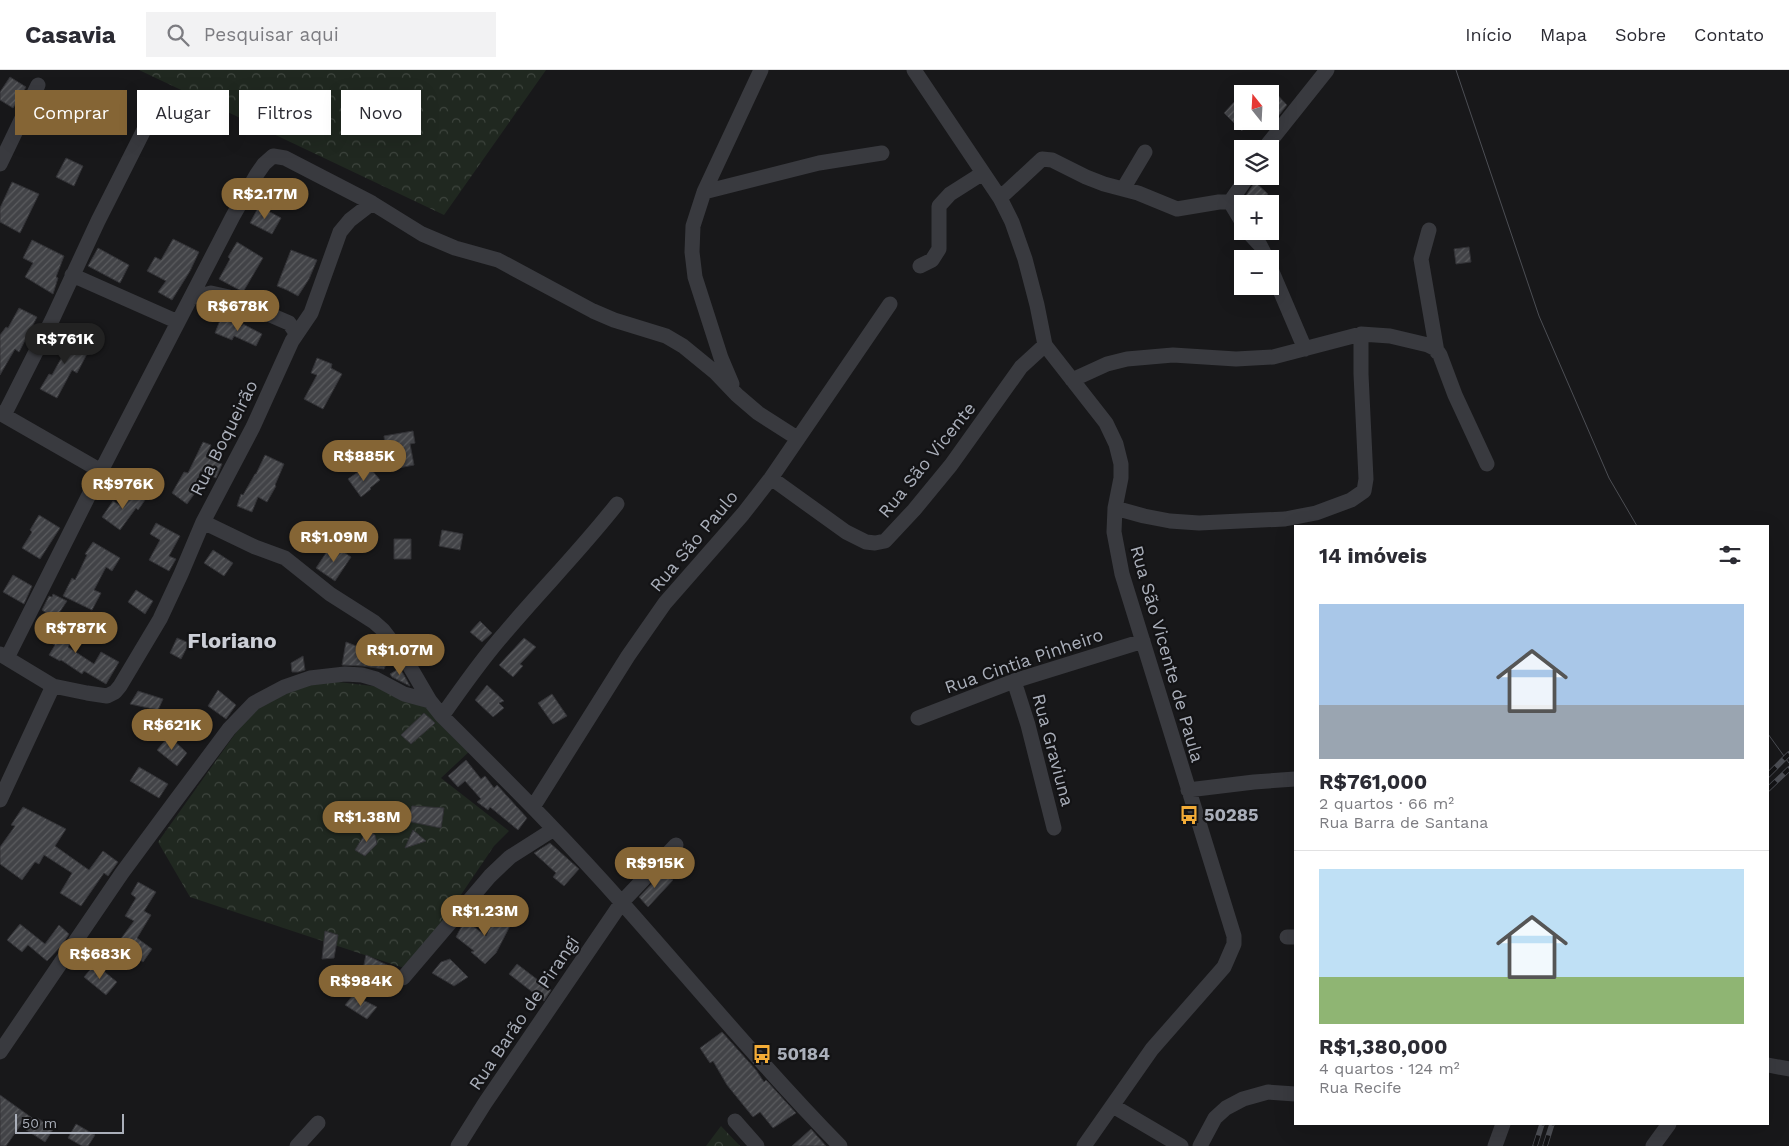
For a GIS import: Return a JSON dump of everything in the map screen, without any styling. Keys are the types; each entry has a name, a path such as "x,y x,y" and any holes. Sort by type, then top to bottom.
{"street":[{"path":"737,395 721,358 696,278 692,252 693,226 704,192 761,70"},
{"name":"Rua São Vicente de Paula","path":"914,70 1000,198 1012,222 1025,259 1037,304 1044,345 1106,423 1116,444 1121,464 1121,478 1115,508 1114,532 1116,549 1122,574 1234,936 1234,944 1224,967 1152,1048 1085,1146"},
{"path":"1271,140 1327,70"},
{"path":"0,164 38,85"},
{"path":"101,471 2,414 48,328 72,275 142,135"},
{"path":"1123,189 1146,152"},
{"path":"704,192 819,163 882,153"},
{"path":"0,800 53,686 4,656 257,174 272,156 285,158 372,203 422,234 455,248 498,260 593,311 614,320 666,336 683,346 710,368 758,413 797,438"},
{"path":"1000,198 1042,159 1052,160 1086,177 1138,193 1177,209 1230,202"},
{"path":"920,266 932,260 939,249 939,206 950,194 983,173"},
{"path":"1230,202 1242,185"},
{"path":"1230,202 1234,209"},
{"name":"Rua Boqueirão","path":"53,686 86,694 107,696 115,692 120,686 160,619 203,522 253,427 296,334 311,313 340,232 350,220 372,203"},
{"path":"1429,230 1421,259 1437,352 1486,464"},
{"path":"72,275 178,322"},
{"path":"1279,288 1305,349"},
{"path":"191,298 211,293 229,297 289,323 296,334"},
{"name":"Rua São Paulo","path":"533,807 628,656 665,603 743,514 771,478 890,304"},
{"path":"1072,380 1106,364 1127,359 1173,355 1253,359 1273,357 1361,334 1390,336 1414,341 1428,345 1437,352"},
{"path":"1115,508 1170,521 1237,522 1302,516 1331,508 1360,495 1364,491 1366,480 1361,334"},
{"name":"Rua São Vicente","path":"771,478 846,532 857,538 875,543 886,541 951,465 1021,367 1044,345"},
{"path":"442,716 473,671 617,504"},
{"path":"203,522 255,547 284,558 330,594 384,630 406,660 430,702 442,716 533,807 622,902 759,1060 840,1146"},
{"name":"Rua Cintia Pinheiro","path":"918,718 1014,681 1143,641"},
{"path":"0,1052 122,873 229,729 254,703 284,687 310,678 345,674 362,675 376,679 404,694 430,702"},
{"name":"Rua Graviuna","path":"1014,681 1028,725 1054,828"},
{"path":"1188,790 1294,779"},
{"path":"403,978 490,876 510,857 554,829"},
{"path":"622,902 676,845"},
{"name":"Rua Barão de Pirangi","path":"458,1146 622,902"},
{"path":"1769,1065 1789,1069"},
{"path":"1200,1146 1215,1118 1226,1108 1244,1099 1268,1092 1294,1094"},
{"path":"1112,1106 1181,1146"},
{"path":"735,1121 756,1146"},
{"path":"297,1146 318,1123"},
{"path":"1495,1146 1503,1125"},
{"path":"1653,1146 1668,1125"}],"green space":[{"path":"139,70 546,70 444,215 276,135 331,135 331,90 239,90 239,118 229,113 229,90 181,90"},
{"path":"313,679 381,687 423,703 471,750 441,778 509,831 494,846 410,970 190,897 158,842 257,703"},
{"path":"721,1126 740,1146 706,1146"}],"building":[{"path":"10,77 26,87 24,90 15,90 15,105 13,108 0,100 0,92"},
{"path":"1279,97 1287,105 1279,115"},
{"path":"1234,102 1234,123 1224,113"},
{"path":"66,158 83,166 74,186 56,177"},
{"path":"12,182 39,194 20,233 0,222 0,208"},
{"path":"1253,185 1258,185 1268,194 1267,195 1246,195"},
{"path":"259,206 281,218 272,234 250,223"},
{"path":"173,239 199,252 172,300 158,292 166,281 147,271 155,257 161,260"},
{"path":"32,240 64,256 56,277 58,278 53,294 25,277 33,263 23,258"},
{"path":"237,242 263,258 243,292 219,279 230,259 228,257"},
{"path":"1469,247 1471,262 1456,264 1454,249"},
{"path":"98,248 129,265 120,283 88,266"},
{"path":"291,250 317,260 309,279 298,296 277,286"},
{"path":"19,308 37,317 19,352 15,349 0,375 0,335 6,327 8,328"},
{"path":"221,318 242,326 243,324 262,334 256,346 234,336 232,340 215,333"},
{"path":"63,334 90,348 77,373 72,370 57,398 40,389 49,374 52,375 63,355 54,350"},
{"path":"317,358 332,364 331,368 342,374 323,409 304,399 317,375 311,373"},
{"path":"413,431 415,443 410,444 414,465 388,470 384,436"},
{"path":"203,442 211,445 206,457 222,464 216,478 201,471 193,492 195,493 187,504 172,493 184,472 188,473"},
{"path":"265,455 284,464 276,486 267,502 258,497 252,512 237,506 241,494 243,495 256,474"},
{"path":"371,469 380,480 361,497 348,479 358,472 361,477"},
{"path":"132,491 145,500 138,510 136,508 120,530 102,517 113,501 121,506"},
{"path":"39,515 60,528 40,559 22,548 32,532 30,530"},
{"path":"156,523 180,536 169,556 176,559 169,571 149,560 160,540 150,534"},
{"path":"442,530 463,534 460,550 439,546"},
{"path":"394,539 411,539 411,559 394,559"},
{"path":"93,542 120,558 112,571 106,567 94,590 101,593 92,610 63,596 72,578 75,580 87,555 85,554"},
{"path":"332,544 351,557 335,581 316,568"},
{"path":"213,550 233,563 224,576 204,563"},
{"path":"13,575 32,586 24,604 3,592"},
{"path":"136,590 153,601 145,614 128,602"},
{"path":"53,594 67,601 55,619 42,610 49,596 52,597"},
{"path":"47,620 75,635 68,647 94,664 101,652 119,662 106,684 84,671 82,674 61,660 49,655 55,645 38,636"},
{"path":"480,621 492,633 482,642 470,632"},
{"path":"177,638 189,643 181,659 170,653"},
{"path":"524,638 536,647 520,664 523,666 513,677 499,665"},
{"path":"346,642 374,653 376,645 383,646 390,655 384,669 342,665"},
{"path":"303,656 305,670 292,672 291,663"},
{"path":"400,668 410,686 392,677 390,674"},
{"path":"487,685 504,701 499,703 504,708 493,717 475,700"},
{"path":"218,690 236,705 226,719 208,706"},
{"path":"138,691 163,699 158,710 130,704"},
{"path":"552,694 567,716 553,724 538,703"},
{"path":"424,713 435,723 411,744 401,735"},
{"path":"169,736 187,753 177,766 157,750"},
{"path":"466,760 481,779 485,776 494,788 497,785 527,818 518,830 490,807 488,810 477,802 481,799 465,781 458,787 448,776"},
{"path":"139,767 168,784 159,798 130,781"},
{"path":"391,802 410,813 412,806 444,808 441,828 387,817"},
{"path":"23,807 66,829 55,846 89,870 103,851 118,862 108,876 104,873 81,906 60,893 72,873 44,855 39,864 35,862 22,880 0,864 0,847 15,826 11,825"},
{"path":"368,829 375,835 377,844 365,856 355,850"},
{"path":"413,830 426,841 405,848"},
{"path":"550,843 579,869 564,886 553,877 556,873 534,853"},
{"path":"662,873 673,880 648,907 639,897"},
{"path":"138,882 156,892 144,911 151,915 137,938 152,949 143,962 117,944 134,921 125,916 136,898 131,894"},
{"path":"498,908 512,922 496,953 485,964 471,952 474,951 456,937 465,920 486,936"},
{"path":"20,924 45,944 59,925 69,934 62,945 47,961 28,945 22,952 7,940"},
{"path":"325,931 338,935 334,958 322,959"},
{"path":"366,955 389,966 381,979 362,974"},
{"path":"450,959 468,977 454,986 432,973 441,962"},
{"path":"95,964 117,982 106,995 84,977"},
{"path":"517,964 551,990 544,1001 509,974"},
{"path":"353,995 377,1007 367,1019 345,1005"},
{"path":"722,1032 756,1070 764,1082 766,1080 796,1113 773,1128 760,1112 753,1117 727,1085 713,1061 710,1063 700,1048"},
{"path":"0,1095 35,1120 37,1118 54,1128 45,1142 20,1126 6,1146 0,1146"},
{"path":"76,1124 95,1135 88,1146 82,1146 68,1138"},
{"path":"811,1129 826,1146 792,1146"}],"tram line":[{"path":"1456,70 1539,316 1609,478 1636,525"},
{"path":"1769,735 1789,763"}],"railway":[{"path":"1769,774 1789,754"},
{"path":"1769,788 1789,769"},
{"path":"1535,1146 1542,1125"},
{"path":"1545,1146 1552,1125"}],"place":[{"name":"50285","path":"1189,815"},
{"name":"50184","path":"762,1054"}],"district":[{"name":"Floriano","path":"232,640"}]}
